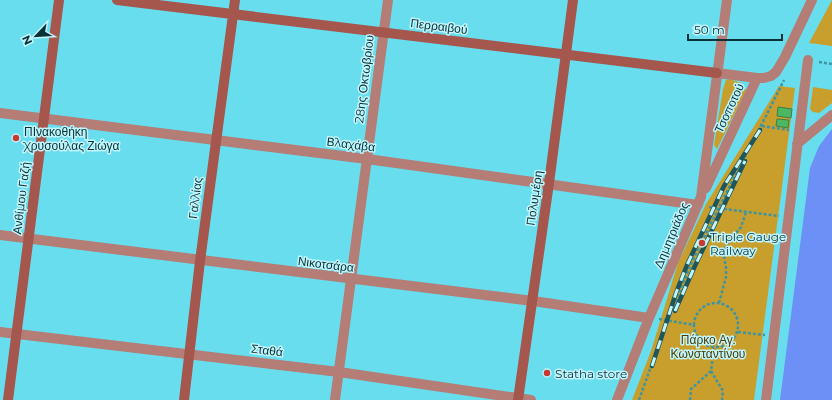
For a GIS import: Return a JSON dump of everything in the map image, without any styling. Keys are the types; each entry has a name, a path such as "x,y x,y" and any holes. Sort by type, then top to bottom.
{"street":[{"name":"Ανθίμου Γαζή","path":"8,400 59,0"},
{"name":"Περραιβού","path":"117,0 757,78"},
{"name":"Γαλλίας","path":"184,400 200,261 235,0"},
{"name":"28ης Οκτωβρίου","path":"335,400 388,0"},
{"name":"Πολυμέρη","path":"518,399 533,302 573,0"},
{"name":"Δημητριάδος","path":"617,400 649,318 700,201 727,0"},
{"name":"Τσοποτού","path":"700,201 757,78 771,76 776,72 785,57 812,0"},
{"path":"766,400 808,60"},
{"name":"Βλαχάβα","path":"0,113 700,201"},
{"path":"797,144 832,115"},
{"name":"Νικοτσάρα","path":"0,236 533,302 649,318"},
{"name":"Σταθά","path":"0,332 339,372 531,400"}],"path":[{"path":"639,400 668,321 690,267 718,208 762,126 780,88"},
{"path":"762,126 799,131"},
{"path":"700,201 718,208 788,217"},
{"path":"719,303 726,277 724,256 726,246 741,227 746,212"},
{"path":"719,303 726,305 737,316 738,332 728,344 722,347 714,348 706,346 700,342 696,336 694,326 696,315 700,309 706,305 719,303"},
{"path":"649,318 694,326"},
{"path":"738,332 774,336"},
{"path":"690,400 691,389 710,371 714,348"},
{"path":"710,371 724,392 722,400"}],"green space":[{"path":"832,0 832,46 809,43"},
{"path":"729,79 741,83 746,91 717,149 714,145 723,89 726,80"},
{"name":"Πάρκο Αγ. Κωνσταντίνου","path":"779,86 795,88 754,400 632,400 651,351 678,263 706,204"},
{"path":"813,87 832,90 832,103 819,113 813,112 810,109"}],"water":[{"path":"832,129 832,400 780,400 810,168 819,146"}],"building":[{"path":"778,107 792,109 791,118 777,116"},
{"path":"777,119 789,120 788,128 776,126"}],"railway":[{"path":"652,366 676,293 687,265 724,186 760,130"},
{"path":"675,311 745,161"}],"place":[{"name":"ΠΙνακοθήκη Χρυσούλας Ζιώγα","path":"16,138"},
{"name":"Triple Gauge Railway","path":"702,243"},
{"name":"Statha store","path":"547,373"}]}
